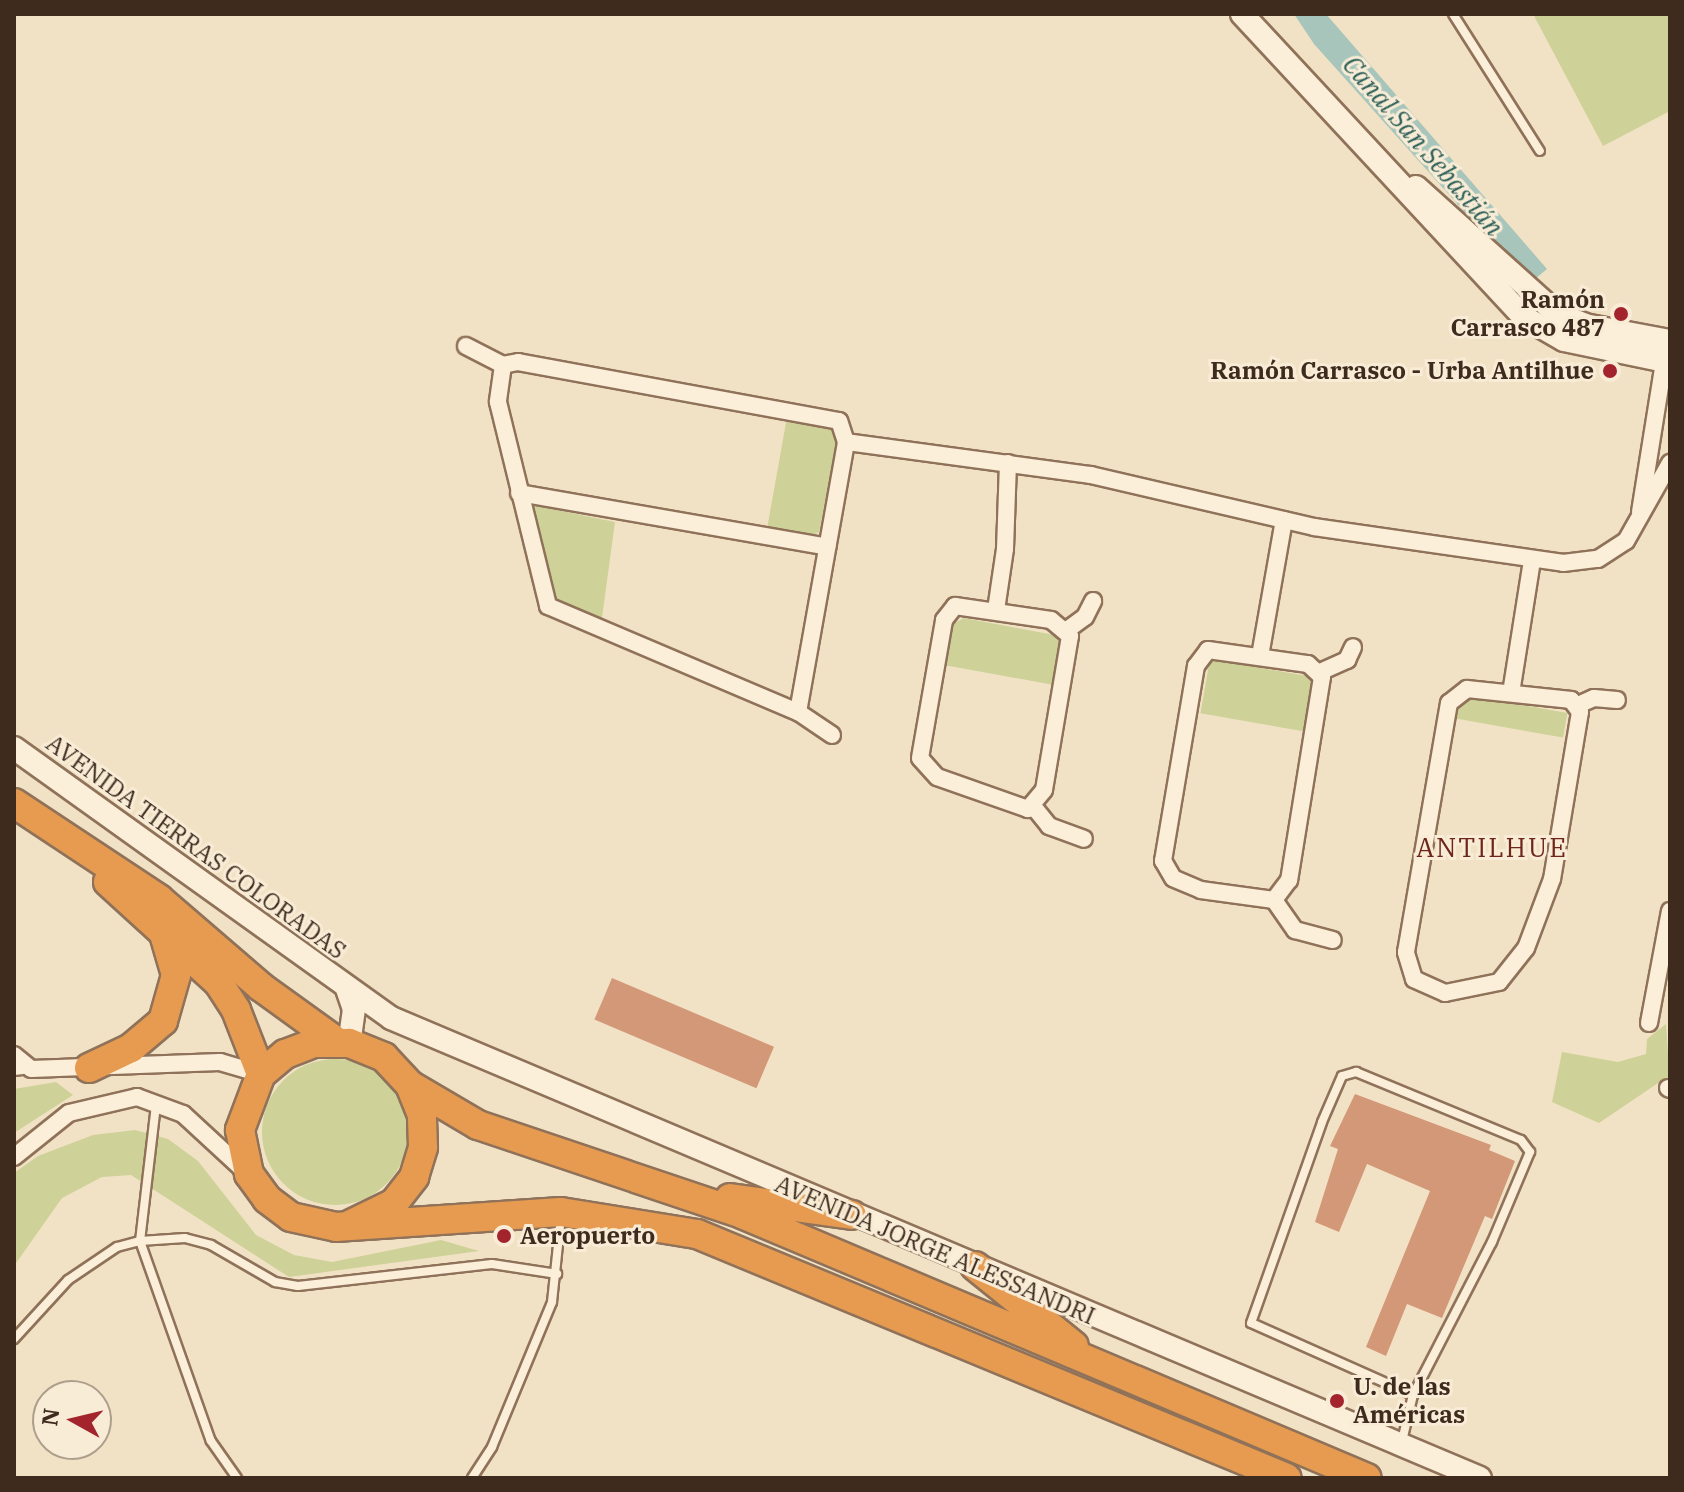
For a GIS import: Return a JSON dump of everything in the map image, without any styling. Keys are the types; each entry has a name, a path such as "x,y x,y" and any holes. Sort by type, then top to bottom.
{"highway":[{"name":"AVENIDA JORGE ALESSANDRI","path":"14,803 159,899 261,987 343,1042 384,1057 410,1085 478,1125 684,1192 1367,1478"},
{"name":"AVENIDA JORGE ALESSANDRI","path":"71,843 230,997 261,1074 240,1130 249,1174 267,1199 291,1217 321,1226 561,1212 651,1223 734,1246 1287,1478"},
{"path":"89,1068 131,1048 163,1021 176,975 162,930"},
{"path":"261,1074 299,1047 343,1042"},
{"name":"AVENIDA JORGE ALESSANDRI","path":"351,1224 381,1212 414,1177 424,1131 410,1085"},
{"path":"684,1192 852,1215"},
{"path":"975,1266 1100,1366"}],"street":[{"path":"846,442 1131,483 1284,520 1532,560 1598,559 1626,541 1641,518 1645,460 1668,348 1564,340 1535,326 1417,208 1365,145 1242,14"},
{"path":"466,346 503,365 518,362 828,416 843,426 846,442 798,712"},
{"path":"503,365 496,390 541,592 555,612 798,712 832,735"},
{"path":"1650,432 1670,464"},
{"path":"1645,460 1654,467 1670,464"},
{"path":"996,610 1005,549 1008,463"},
{"path":"1645,492 1670,464"},
{"path":"519,493 827,547"},
{"path":"1260,656 1284,520"},
{"path":"1511,693 1532,560"},
{"path":"1067,630 1085,617 1093,601"},
{"path":"960,605 996,610 1051,620 1067,630 1070,648 1044,790 1033,806 1016,808 937,777 920,758 946,614 960,605"},
{"path":"1333,940 1295,930 1274,900 1201,890 1173,878 1163,861 1198,661 1214,649 1260,656 1320,672 1343,663 1353,647"},
{"path":"1274,900 1289,880 1320,672"},
{"path":"1578,705 1552,879 1526,948 1508,975 1490,988 1458,994 1432,990 1414,979 1406,952 1449,703 1463,689 1511,693 1578,705 1594,698 1617,700"},
{"name":"AVENIDA TIERRAS COLORADAS","path":"14,748 391,1018"},
{"path":"1033,806 1049,826 1084,839"},
{"path":"1649,1023 1670,911"},
{"name":"AVENIDA TIERRAS COLORADAS","path":"343,1042 354,1009 347,989"},
{"name":"AVENIDA JORGE ALESSANDRI","path":"391,1018 1480,1478"},
{"path":"14,1055 31,1069 220,1062 261,1074"},
{"path":"14,1157 84,1106 114,1098 157,1100 183,1114 249,1174"}],"lane":[{"path":"1453,14 1540,151"},
{"path":"14,1071 31,1069"},
{"path":"1402,1445 1413,1395 1492,1242 1529,1147 1348,1071 1322,1122 1251,1323 1413,1395"},
{"path":"157,1100 140,1241 211,1441 237,1478"},
{"path":"472,1478 498,1432 552,1302 561,1212"},
{"path":"14,1339 68,1280 117,1247 140,1241 185,1238 211,1245 275,1282 298,1286 492,1264 557,1274"}],"green space":[{"path":"1533,14 1670,14 1670,111 1603,146"},
{"path":"787,417 839,426 819,532 809,537 767,529"},
{"path":"533,505 615,522 601,625 554,605"},
{"path":"964,618 1054,635 1062,644 1054,685 944,665 951,625"},
{"path":"1210,659 1315,678 1306,732 1200,713"},
{"path":"1460,694 1567,713 1563,738 1456,719"},
{"path":"1666,1024 1670,1084 1661,1081 1599,1123 1552,1102 1562,1052 1618,1062 1646,1054 1647,1039"},
{"path":"335,1059 363,1064 387,1080 403,1104 408,1132 403,1160 387,1184 363,1200 335,1205 307,1200 283,1184 267,1160 262,1132 267,1104 283,1080 307,1064"},
{"path":"56,1082 73,1095 14,1133 14,1089"},
{"path":"135,1130 168,1139 198,1161 256,1235 294,1255 332,1262 441,1240 479,1251 289,1277 131,1175 102,1177 62,1198 14,1266 14,1173 38,1156 93,1135"}],"water":[{"name":"Canal San Sebastián","path":"1294,14 1326,14 1547,269 1529,284 1314,44"}],"building":[{"path":"612,978 774,1047 756,1088 594,1019"},
{"path":"1355,1094 1491,1145 1489,1150 1515,1161 1492,1219 1485,1216 1442,1318 1407,1304 1386,1356 1366,1347 1430,1191 1367,1164 1339,1232 1315,1222 1338,1149 1330,1146"}],"place":[{"name":"Ramón Carrasco 487","path":"1621,314"},
{"name":"Ramón Carrasco - Urba Antilhue","path":"1610,371"},
{"name":"Aeropuerto","path":"504,1236"},
{"name":"U. de las Américas","path":"1337,1401"}],"district":[{"name":"ANTILHUE","path":"1492,848"}]}
